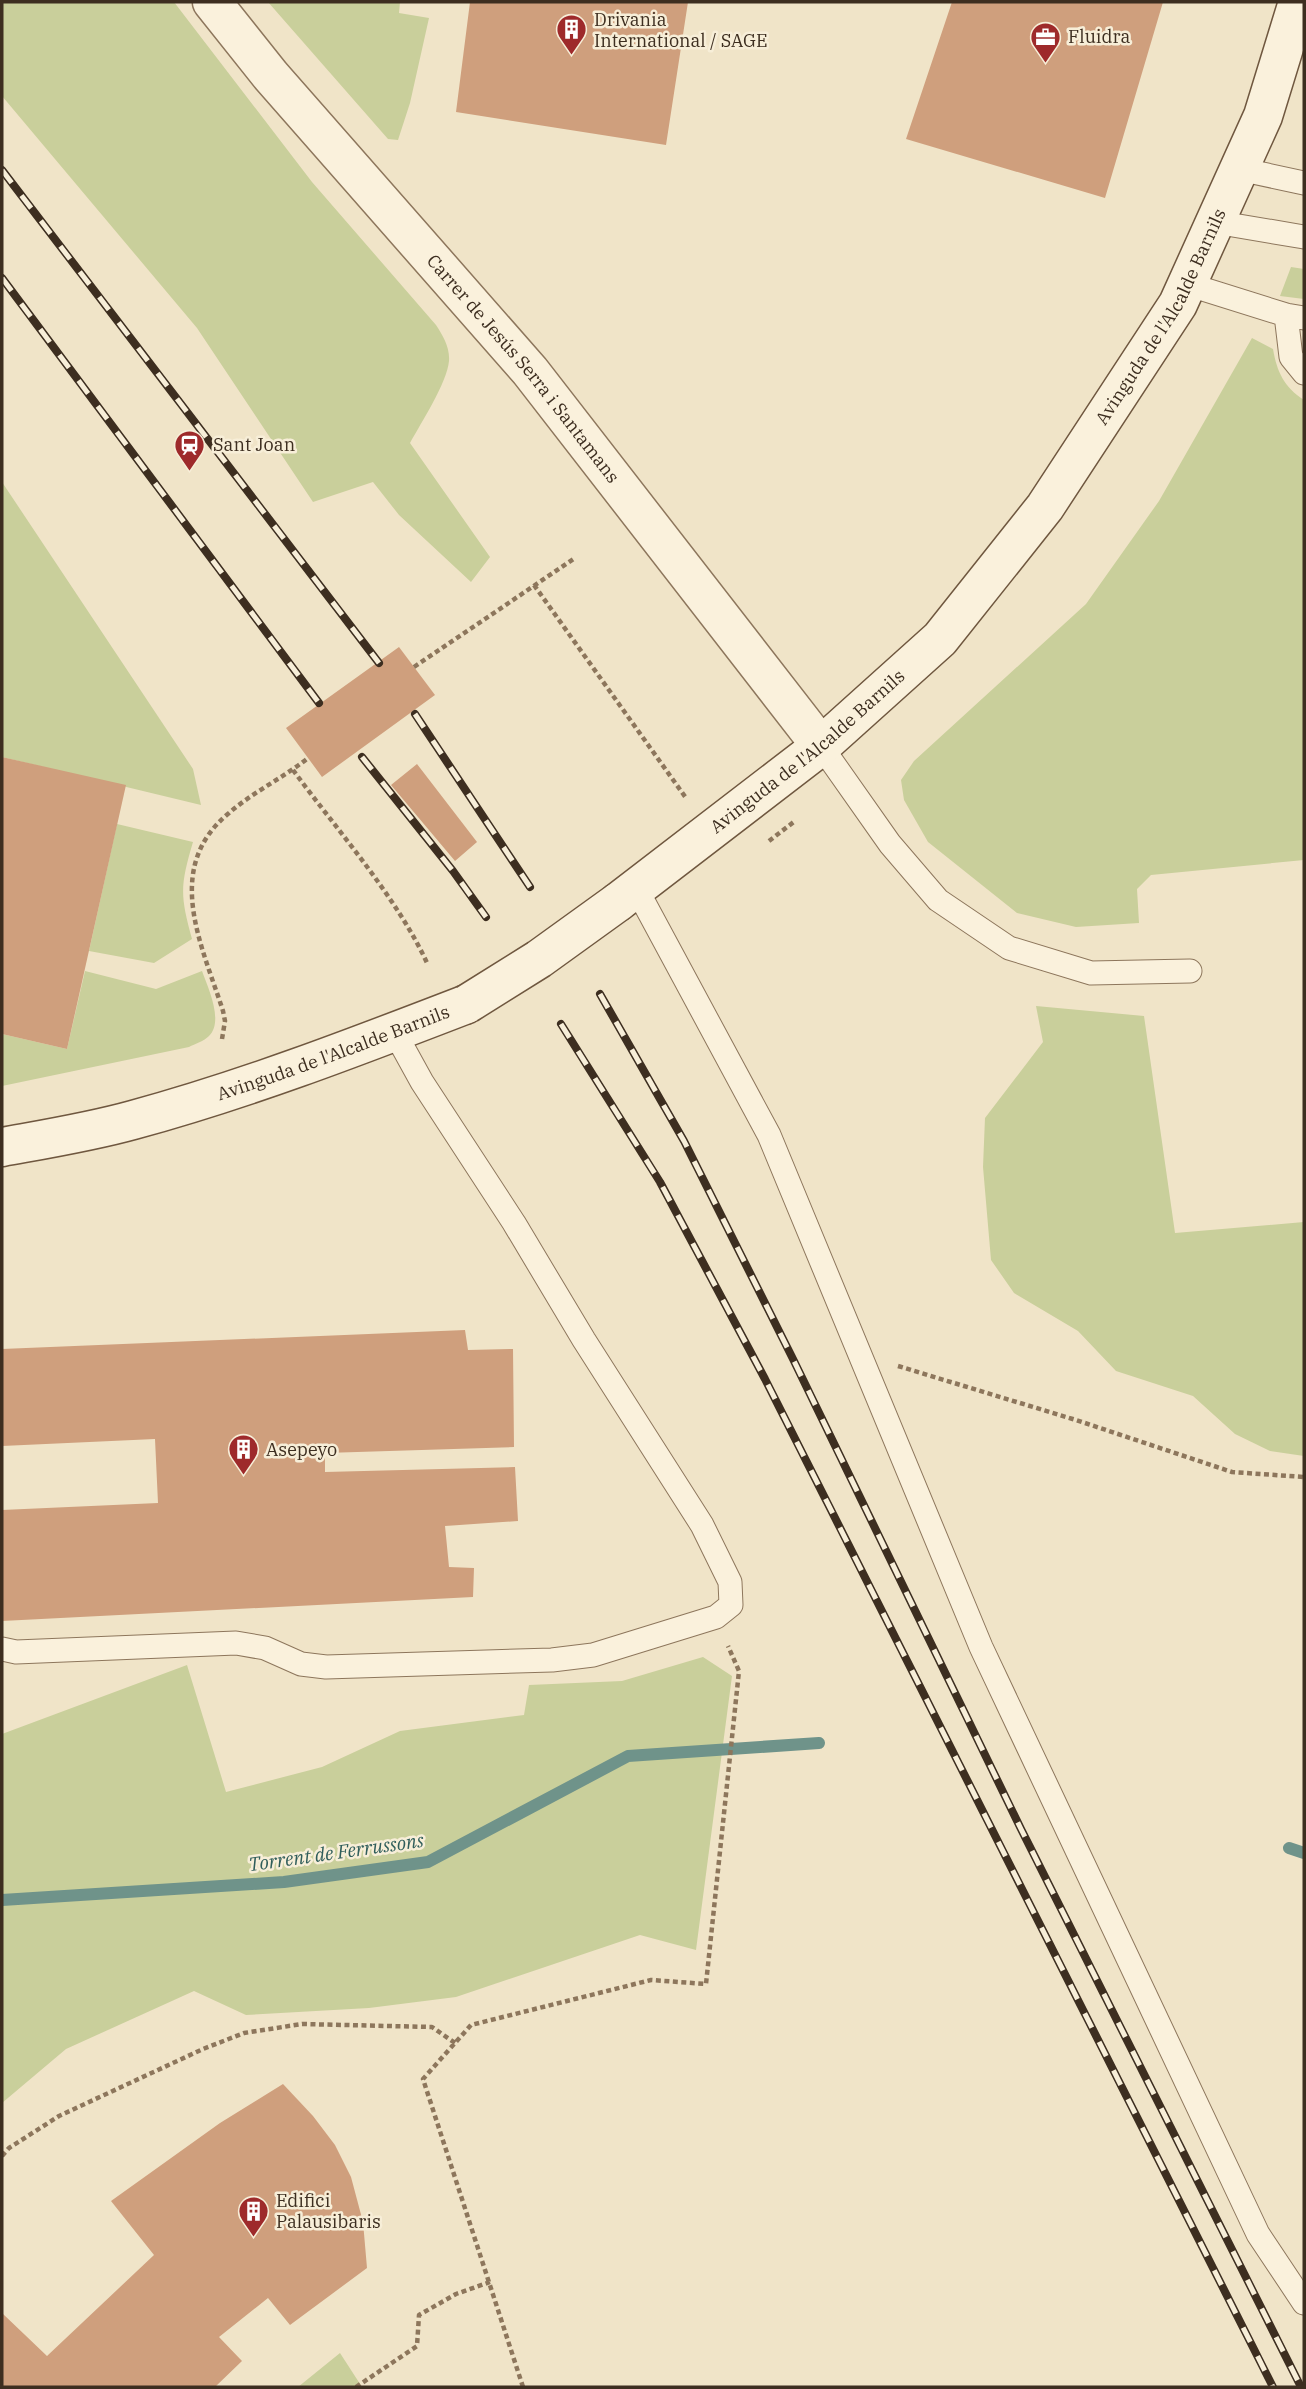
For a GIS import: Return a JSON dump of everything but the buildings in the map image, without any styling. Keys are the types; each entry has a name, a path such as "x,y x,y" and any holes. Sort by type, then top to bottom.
{"street":[{"name":"Carrer de Jesús Serra i Santamans","path":"212,2 271,76 530,371 821,746"},
{"name":"Avinguda de l'Alcalde Barnils","path":"2,1147 80,1133 189,1104 395,1033 467,1004 539,959 627,895 821,746 940,639 1045,507 1178,304 1263,116 1298,2"}],"lane":[{"path":"1239,169 1304,183"},
{"path":"1215,222 1304,237"},
{"path":"1187,284 1295,317 1291,357 1304,373"},
{"path":"821,746 890,844 938,900 1009,948 1091,973 1190,971"},
{"path":"627,895 769,1135 981,1647 1258,2234 1304,2303"},
{"path":"2,1649 16,1652 236,1643 265,1648 301,1664 326,1667 552,1660 593,1655 631,1645 716,1617 731,1605 730,1581 702,1525 584,1340 514,1223 426,1089 395,1033"}],"path":[{"path":"414,667 575,558"},
{"path":"534,585 689,802"},
{"path":"222,1039 225,1021 193,916 191,880 202,846 212,830 229,813 308,758"},
{"path":"292,770 395,906 417,940 428,965"},
{"path":"860,1354 1076,1420 1232,1472 1304,1477"},
{"path":"523,2387 423,2079 471,2025 650,1980 706,1984 739,1671"},
{"path":"2,2155 59,2116 203,2049 244,2033 302,2024 432,2027 455,2043"},
{"path":"357,2387 417,2346 419,2315 457,2294 490,2283"}],"green space":[{"path":"2,2 174,2 312,182 436,325 448,351 449,361 444,380 410,443 490,557 471,582 399,515 373,482 313,502 197,328 2,96"},
{"path":"268,2 400,2 399,13 429,18 410,103 398,140 388,139"},
{"path":"1291,267 1304,269 1304,299 1280,296"},
{"path":"1252,338 1273,349 1282,378 1291,390 1304,400 1304,860 1151,875 1137,889 1139,923 1076,927 1017,913 928,842 904,800 901,780 914,761 1086,604 1159,501"},
{"path":"2,482 193,769 201,805 2,757"},
{"path":"117,824 193,842 183,890 192,939 154,963 89,951"},
{"path":"85,971 156,989 202,971 215,1013 213,1030 207,1038 189,1047 2,1086 2,1034 67,1049"},
{"path":"1036,1006 1144,1016 1175,1233 1304,1222 1304,1456 1270,1451 1235,1434 1193,1396 1116,1371 1078,1331 1014,1293 991,1260 983,1167 985,1118 1043,1042"},
{"path":"703,1657 732,1676 696,1950 640,1935 456,1997 369,2008 246,2015 194,1991 66,2049 2,2103 2,1734 187,1665 226,1792 322,1767 400,1731 524,1715 529,1685 622,1681"},
{"path":"340,2353 362,2387 298,2387"}],"waterway":[{"name":"Torrent de Ferrussons","path":"2,1900 284,1882 428,1862 628,1756 819,1743"},
{"name":"Torrent de Ferrussons","path":"1289,1848 1304,1853"}],"railway":[{"path":"2,170 379,663"},
{"path":"2,278 319,703"},
{"path":"415,714 530,887"},
{"path":"362,757 486,917"},
{"path":"600,994 684,1141 1021,1829 1301,2387"},
{"path":"561,1024 660,1182 765,1379 1273,2387"}],"place":[{"name":"Drivania International / SAGE","path":"571,57"},
{"name":"Fluidra","path":"1045,64"},
{"name":"Sant Joan","path":"190,472"},
{"name":"Asepeyo","path":"243,1477"},
{"name":"Edifici Palausibaris","path":"253,2238"}]}
